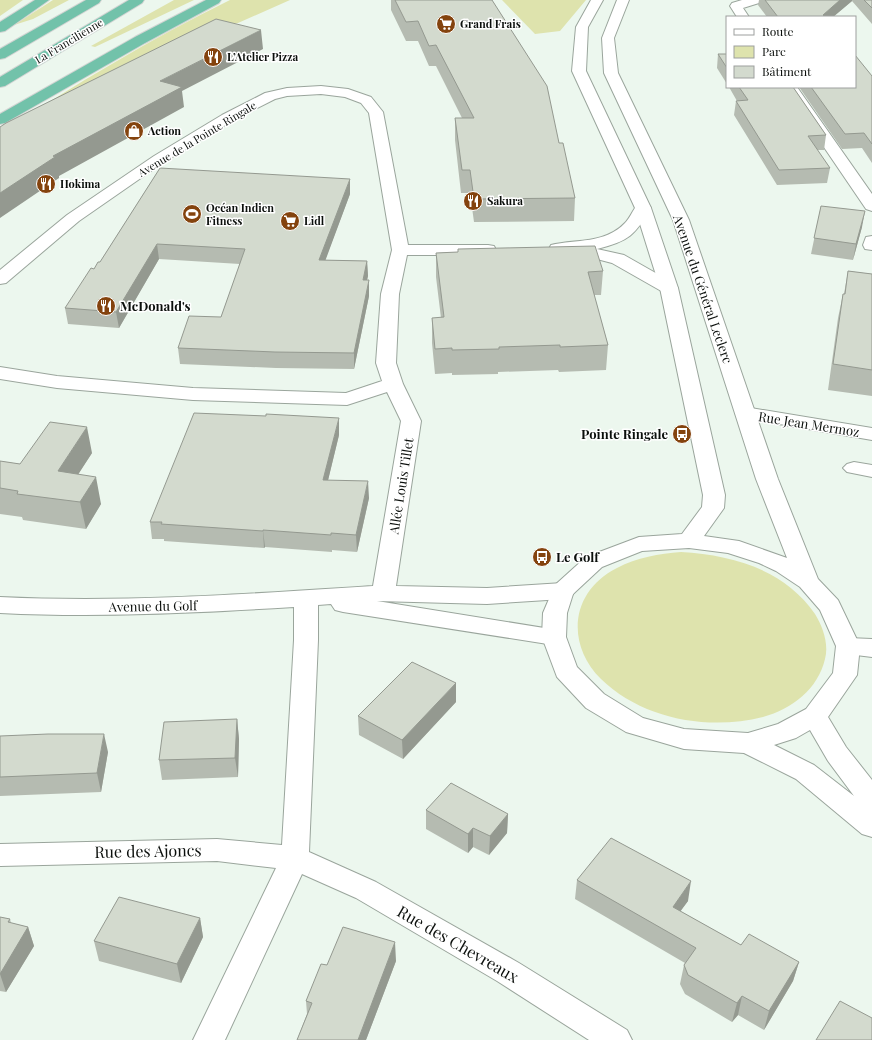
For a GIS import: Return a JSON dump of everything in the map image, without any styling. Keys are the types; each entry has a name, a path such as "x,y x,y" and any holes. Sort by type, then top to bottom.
{"highway":[{"path":"0,28 43,0"},
{"name":"La Francilienne","path":"0,55 95,0"},
{"name":"La Francilienne","path":"0,83 138,0"},
{"path":"0,106 91,56 203,0"},
{"path":"0,120 140,40 215,0"}],"street":[{"path":"597,0 582,27 578,71 643,208 669,288 714,495 713,508 690,540"},
{"name":"Avenue du Général Leclerc","path":"623,0 608,38 611,73 681,220 767,478 808,582"},
{"path":"742,16 736,6 755,0"},
{"path":"791,88 872,206"},
{"name":"Avenue de la Pointe Ringale","path":"0,279 73,218 159,159 227,118 270,96 287,92 321,90 348,93 366,100 376,112 392,196 400,250 390,294 386,363 393,384"},
{"path":"542,249 572,248 609,241 631,228 643,208"},
{"path":"572,248 618,259 669,288"},
{"path":"400,250 504,250"},
{"path":"0,373 57,382 193,394 347,399 393,384"},
{"name":"Allée Louis Tillet","path":"383,593 411,421 393,384"},
{"name":"Rue Jean Mermoz","path":"745,413 872,434"},
{"path":"690,540 731,546 767,558 784,566 808,582 830,606 848,646 845,675 814,716 787,731 748,743 684,739 635,725 595,701 566,671 554,637 555,613 564,591 594,562 639,544 690,540"},
{"path":"306,598 383,593 487,596 564,591"},
{"path":"306,598 554,637"},
{"path":"210,1040 295,858 306,644 306,598"},
{"name":"Avenue du Golf","path":"0,605 66,608 200,604 306,598"},
{"path":"848,646 872,648"},
{"path":"814,716 837,754 872,800"},
{"path":"748,743 805,772 872,826"},
{"name":"Rue des Ajoncs","path":"0,855 217,850 295,858"},
{"name":"Rue des Chevreaux","path":"295,858 373,894 508,972 616,1040"}],"green space":[{"path":"0,0 23,0 0,16"},
{"path":"53,0 69,0 33,19 14,25"},
{"path":"174,0 194,0 95,47 91,46"},
{"path":"230,0 290,0 238,23 226,26 0,133 113,63 171,30"},
{"path":"502,0 586,0 560,31 535,34"},
{"path":"681,552 720,557 738,561 756,568 789,586 803,599 815,614 826,642 825,659 822,670 816,680 794,703 784,709 763,717 720,723 698,722 656,712 636,704 617,693 601,679 589,665 582,650 578,634 578,619 582,604 590,590 602,578 617,568 632,561"}],"building":[{"path":"395,0 492,0 547,86 559,143 563,143 575,198 474,199 470,170 462,170 455,118 474,118 436,45 429,46 418,21 406,22"},
{"path":"765,0 840,0 823,15 824,16 777,16"},
{"path":"864,0 872,0 872,8"},
{"path":"216,19 261,30 160,81 182,87 53,156 55,157 0,193 0,127"},
{"path":"718,54 726,54 726,66"},
{"path":"856,56 872,76 872,144 864,133 845,134 812,88 856,88"},
{"path":"740,88 794,88 826,135 808,136 830,168 779,170 736,101 748,100"},
{"path":"160,168 350,179 319,260 367,261 363,280 369,280 354,353 275,352 178,348 189,316 221,317 245,249 157,244 116,312 65,308 91,268 94,269 98,262 100,262"},
{"path":"821,206 865,211 856,244 814,238"},
{"path":"595,246 603,271 588,272 608,345 499,347 499,349 435,349 432,318 444,317 436,253 458,252 458,249"},
{"path":"848,271 872,274 872,370 833,364 843,294 845,294"},
{"path":"194,413 266,416 266,414 339,418 323,480 368,481 356,535 263,531 150,522"},
{"path":"50,422 87,427 58,471 96,477 80,502 17,494 18,491 0,488 0,461 20,464"},
{"path":"412,662 456,683 402,740 358,716"},
{"path":"237,719 235,758 159,760 164,722"},
{"path":"104,734 97,773 0,777 0,736"},
{"path":"451,783 508,814 490,836 473,828 468,834 426,810"},
{"path":"611,838 691,881 673,907 741,945 749,934 799,962 769,1011 742,996 737,1003 688,975 684,965 696,948 577,880"},
{"path":"119,897 200,918 177,964 94,941"},
{"path":"0,917 10,919 8,922 28,927 0,974"},
{"path":"343,927 395,942 358,1040 297,1040 312,1003 306,1001 321,964 327,965"},
{"path":"840,1001 872,1018 872,1040 816,1040"}],"place":[{"name":"Grand Frais","path":"446,24"},
{"name":"L’Atelier Pizza","path":"213,57"},
{"name":"Action","path":"134,131"},
{"name":"Hokima","path":"46,184"},
{"name":"Sakura","path":"473,201"},
{"name":"Océan Indien Fitness","path":"192,214"},
{"name":"Lidl","path":"290,221"},
{"name":"McDonald's","path":"106,306"},
{"name":"Pointe Ringale","path":"682,434"},
{"name":"Le Golf","path":"542,557"}]}
